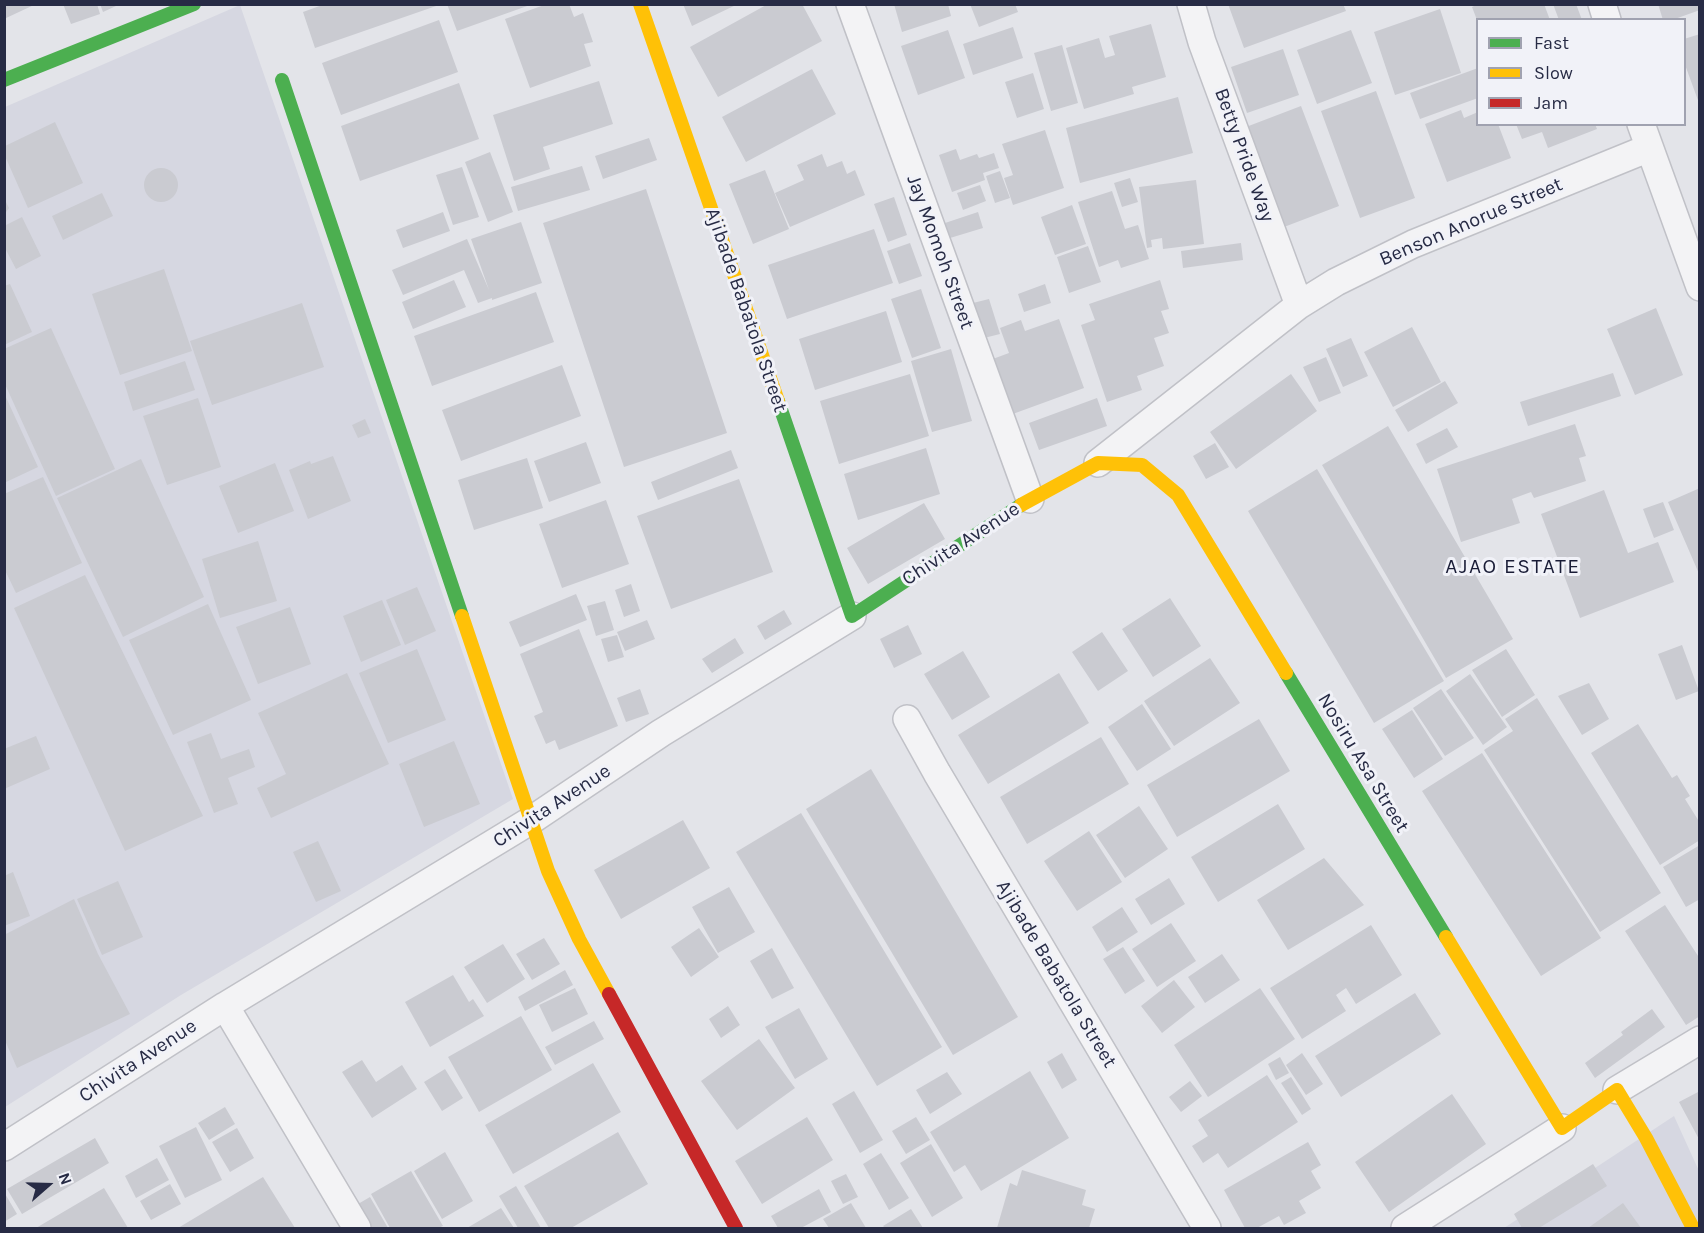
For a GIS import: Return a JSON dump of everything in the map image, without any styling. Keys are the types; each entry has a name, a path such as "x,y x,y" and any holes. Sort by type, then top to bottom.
{"street":[{"path":"4,80 194,4"},
{"name":"Ajibade Babatola Street","path":"640,4 852,616"},
{"name":"Jay Momoh Street","path":"850,4 1030,499"},
{"name":"Betty Pride Way","path":"1191,4 1202,42 1299,305"},
{"path":"282,80 548,871 579,939 736,1228"},
{"path":"1645,136 1700,287"},
{"name":"Benson Anorue Street","path":"1098,463 1299,305 1336,282 1645,136"},
{"name":"Chivita Avenue","path":"4,1147 225,1006 530,821 661,734 852,616 1030,499 1098,463"},
{"name":"Nosiru Asa Street","path":"1098,463 1142,465 1178,495 1562,1128"},
{"name":"Ajibade Babatola Street","path":"907,719 943,784 1207,1228"},
{"path":"225,1006 357,1228"},
{"path":"1405,1228 1562,1128 1617,1090 1700,1040"},
{"path":"1617,1090 1646,1138 1693,1228"}],"shaded area":[{"path":"240,5 513,799 181,995 5,1107 5,107"},
{"path":"1674,1116 1699,1171 1699,1228 1504,1228"}],"building":[{"path":"4,4 36,4 4,19"},
{"path":"63,4 97,4 100,14 71,24"},
{"path":"100,4 115,4 116,6 103,12"},
{"path":"325,4 439,5 315,48 303,12"},
{"path":"447,4 530,4 530,5 457,31"},
{"path":"547,4 569,4 574,17 583,13 593,42 584,44 591,66 530,88 505,19"},
{"path":"683,4 738,4 692,26"},
{"path":"768,4 802,4 822,41 718,97 690,47"},
{"path":"894,4 948,4 951,16 902,32"},
{"path":"970,4 1015,4 1018,12 979,27"},
{"path":"1228,4 1343,4 1346,11 1244,48"},
{"path":"1478,4 1544,4 1549,18 1476,18 1472,7"},
{"path":"1553,4 1576,4 1581,18 1558,18"},
{"path":"1658,4 1700,4 1700,10 1678,18 1662,18"},
{"path":"1440,9 1461,73 1395,95 1374,32"},
{"path":"439,20 458,72 341,115 322,63"},
{"path":"1151,24 1166,77 1132,87 1134,94 1084,109 1066,48 1099,38 1105,58 1115,55 1109,36"},
{"path":"1013,27 1023,58 973,75 963,44"},
{"path":"948,30 965,78 918,95 901,46"},
{"path":"1351,30 1372,83 1317,104 1297,50"},
{"path":"1700,34 1700,103 1686,67 1686,38"},
{"path":"1062,45 1078,103 1051,111 1034,53"},
{"path":"1283,49 1299,95 1247,113 1231,67"},
{"path":"812,69 836,114 746,162 722,117"},
{"path":"1476,69 1476,99 1420,119 1410,93"},
{"path":"1033,73 1044,109 1017,118 1005,82"},
{"path":"599,81 613,124 543,147 550,169 514,181 493,115"},
{"path":"459,83 479,139 360,181 341,126"},
{"path":"1376,91 1415,198 1360,218 1321,111"},
{"path":"1178,97 1193,153 1080,183 1066,128"},
{"path":"1301,106 1339,206 1284,227 1246,127"},
{"path":"1461,110 1464,118 1476,113 1476,126 1499,126 1511,158 1447,182 1425,124"},
{"path":"55,122 83,183 28,208 5,156 5,146"},
{"path":"1517,126 1596,126 1597,129 1548,148 1542,132 1522,139"},
{"path":"1045,130 1064,188 1013,205 1004,178 1013,175 1002,144"},
{"path":"649,138 657,160 603,179 595,156"},
{"path":"956,149 960,160 977,154 979,158 994,153 999,168 983,173 985,180 952,192 939,155"},
{"path":"490,152 513,212 488,222 465,162"},
{"path":"822,154 827,167 842,161 847,174 855,170 865,195 790,227 775,193 804,180 797,165"},
{"path":"582,166 590,190 518,211 511,187"},
{"path":"462,167 479,217 453,225 436,175"},
{"path":"161,168 173,173 178,185 173,197 161,202 149,197 144,185 149,173"},
{"path":"765,170 789,229 753,244 729,184"},
{"path":"1000,171 1010,198 995,203 986,176"},
{"path":"1130,178 1138,202 1122,207 1114,183"},
{"path":"1196,180 1204,244 1163,249 1162,238 1151,240 1152,247 1147,248 1139,187"},
{"path":"980,185 986,201 963,210 957,193"},
{"path":"646,189 727,433 624,467 543,223"},
{"path":"1112,191 1125,229 1138,225 1149,259 1121,268 1118,260 1099,267 1078,202"},
{"path":"102,193 113,216 63,240 52,216"},
{"path":"894,197 907,235 888,242 874,204"},
{"path":"4,198 9,208 4,215"},
{"path":"1072,205 1086,244 1055,255 1041,217"},
{"path":"443,212 450,231 403,248 396,230"},
{"path":"978,212 983,228 950,238 945,223"},
{"path":"22,217 41,256 16,269 4,246 4,226"},
{"path":"521,222 542,283 478,303 464,270 403,295 392,270 467,239 489,290 471,239"},
{"path":"874,229 893,283 787,319 768,265"},
{"path":"910,243 922,276 899,284 887,251"},
{"path":"1241,243 1243,260 1183,268 1181,251"},
{"path":"1088,246 1101,282 1069,293 1057,257"},
{"path":"164,269 192,351 120,375 92,294"},
{"path":"454,280 466,307 413,329 402,302"},
{"path":"1160,280 1169,309 1161,311 1169,333 1154,338 1164,366 1137,376 1142,390 1107,402 1081,325 1095,320 1089,304"},
{"path":"10,284 32,332 4,345 4,286"},
{"path":"1045,284 1051,303 1024,312 1018,294"},
{"path":"921,289 941,348 912,358 891,299"},
{"path":"536,292 554,342 432,386 414,336"},
{"path":"989,299 1000,334 984,338 973,303"},
{"path":"302,303 324,367 212,405 190,341"},
{"path":"1656,308 1683,375 1635,395 1607,329"},
{"path":"886,311 902,362 815,390 799,339"},
{"path":"1059,319 1084,388 1010,415 990,360 1009,353 1000,328 1021,320 1025,331"},
{"path":"1412,327 1441,382 1393,407 1364,352"},
{"path":"51,328 115,469 56,496 4,382 4,349"},
{"path":"1351,338 1368,376 1343,387 1326,349"},
{"path":"951,349 972,421 932,432 911,361"},
{"path":"1326,357 1341,393 1319,402 1303,367"},
{"path":"185,361 195,390 133,411 124,382"},
{"path":"562,365 581,416 461,461 442,410"},
{"path":"1613,373 1621,396 1528,426 1520,402"},
{"path":"910,374 929,436 839,464 820,401"},
{"path":"1291,374 1317,411 1236,469 1210,432"},
{"path":"1445,381 1458,403 1408,432 1395,410"},
{"path":"4,393 38,467 4,483"},
{"path":"198,398 221,467 167,485 143,416"},
{"path":"1097,398 1107,426 1039,450 1029,423"},
{"path":"365,419 371,433 358,438 352,425"},
{"path":"1575,424 1586,456 1579,458 1586,481 1534,498 1531,492 1512,499 1520,523 1461,542 1437,469"},
{"path":"1388,426 1513,639 1446,678 1322,465"},
{"path":"1447,428 1458,447 1426,464 1416,444"},
{"path":"586,442 601,483 549,502 534,461"},
{"path":"1215,443 1229,467 1206,479 1193,456"},
{"path":"926,448 940,494 858,520 844,474"},
{"path":"731,450 738,468 658,500 651,482"},
{"path":"333,456 351,501 308,519 289,470 310,461 311,464"},
{"path":"527,458 543,508 474,530 458,480"},
{"path":"141,459 204,597 123,637 57,498"},
{"path":"275,463 294,511 238,533 219,486"},
{"path":"1317,469 1444,681 1374,723 1248,511"},
{"path":"43,477 82,563 16,593 4,568 4,494"},
{"path":"739,479 773,572 671,609 637,516"},
{"path":"1700,488 1700,576 1668,502"},
{"path":"1604,490 1628,553 1658,542 1674,582 1580,618 1541,514"},
{"path":"606,500 629,564 562,588 539,524"},
{"path":"1663,502 1674,530 1654,538 1643,509"},
{"path":"924,503 945,539 868,584 847,548"},
{"path":"258,541 277,601 220,618 202,559"},
{"path":"85,575 203,816 125,851 14,608"},
{"path":"631,584 640,611 624,617 615,590"},
{"path":"417,587 436,631 405,645 386,600"},
{"path":"576,594 587,620 520,647 509,622"},
{"path":"1170,598 1201,646 1153,677 1122,629"},
{"path":"382,600 401,645 361,662 343,616"},
{"path":"605,601 614,630 596,636 587,606"},
{"path":"208,604 251,700 173,735 129,640"},
{"path":"290,607 311,664 258,684 236,627"},
{"path":"784,610 792,624 765,640 757,626"},
{"path":"647,620 655,639 625,651 617,632"},
{"path":"908,625 922,654 894,668 880,639"},
{"path":"579,629 618,726 559,750 555,740 546,744 534,716 543,712 520,654"},
{"path":"1102,632 1128,671 1098,691 1072,652"},
{"path":"617,635 624,657 608,662 601,639"},
{"path":"735,638 744,653 712,673 702,659"},
{"path":"1682,645 1699,691 1676,700 1658,654"},
{"path":"417,649 446,720 388,743 359,673"},
{"path":"1506,649 1535,695 1502,717 1472,670"},
{"path":"963,651 990,697 952,720 924,674"},
{"path":"1210,658 1240,703 1174,746 1144,701"},
{"path":"347,673 389,764 271,818 257,788 286,774 258,713"},
{"path":"1059,673 1089,723 988,784 958,735"},
{"path":"1470,674 1507,727 1483,745 1446,691"},
{"path":"1589,683 1609,719 1582,735 1558,696"},
{"path":"640,689 649,714 626,722 617,698"},
{"path":"1441,689 1474,738 1445,756 1413,708"},
{"path":"1537,698 1661,893 1600,932 1484,750 1513,731 1505,719"},
{"path":"1142,704 1171,749 1137,771 1108,727"},
{"path":"1412,710 1443,759 1414,778 1382,729"},
{"path":"1259,719 1290,771 1177,837 1147,785"},
{"path":"1638,724 1672,778 1677,775 1690,796 1685,799 1700,823 1700,840 1660,865 1591,753"},
{"path":"211,733 221,759 249,749 255,767 228,778 238,804 214,813 187,742"},
{"path":"36,736 50,769 4,789 4,749"},
{"path":"1101,737 1129,784 1027,844 1000,797"},
{"path":"454,741 480,804 424,827 399,764"},
{"path":"1482,753 1601,938 1541,976 1422,791"},
{"path":"871,769 1018,1017 953,1055 806,809"},
{"path":"1278,804 1305,849 1218,902 1191,857"},
{"path":"1139,806 1168,849 1125,878 1096,835"},
{"path":"801,813 942,1047 877,1086 736,852"},
{"path":"683,820 710,868 621,919 594,870"},
{"path":"1089,831 1122,882 1077,911 1044,861"},
{"path":"318,841 341,891 316,902 293,852"},
{"path":"1700,845 1700,899 1686,907 1663,867"},
{"path":"1324,858 1364,905 1288,950 1257,900"},
{"path":"13,872 30,916 4,926 4,876"},
{"path":"1169,878 1185,904 1151,925 1135,899"},
{"path":"118,881 143,937 102,955 77,899"},
{"path":"729,887 755,932 718,953 692,907"},
{"path":"74,899 98,954 130,1014 17,1068 4,1038 4,935"},
{"path":"1665,905 1700,959 1700,1016 1686,1025 1625,931"},
{"path":"1122,907 1138,932 1107,952 1092,927"},
{"path":"1171,923 1196,961 1157,987 1132,949"},
{"path":"1371,925 1402,975 1356,1004 1346,988 1336,995 1346,1011 1302,1039 1270,988"},
{"path":"699,928 719,957 691,977 671,947"},
{"path":"544,938 560,964 532,980 516,954"},
{"path":"503,944 525,979 487,1003 464,967"},
{"path":"1123,947 1145,981 1125,994 1103,959"},
{"path":"772,948 794,988 772,999 750,961"},
{"path":"1222,954 1240,980 1205,1003 1188,977"},
{"path":"565,970 573,985 525,1011 518,997"},
{"path":"453,975 469,1002 473,999 484,1016 430,1047 405,1002"},
{"path":"1174,980 1195,1007 1162,1033 1141,1006"},
{"path":"575,988 588,1014 552,1032 539,1005"},
{"path":"1260,988 1295,1039 1208,1097 1174,1045"},
{"path":"1415,993 1441,1034 1341,1097 1315,1056"},
{"path":"728,1006 740,1025 721,1038 709,1019"},
{"path":"799,1008 828,1059 795,1079 765,1027"},
{"path":"1652,1009 1665,1027 1595,1078 1585,1063 1623,1035 1621,1032"},
{"path":"521,1016 552,1070 479,1112 448,1057"},
{"path":"594,1021 604,1039 555,1065 545,1047"},
{"path":"759,1039 795,1088 737,1130 701,1081"},
{"path":"1062,1053 1077,1080 1062,1089 1047,1062"},
{"path":"1302,1053 1323,1084 1306,1095 1286,1065"},
{"path":"1280,1057 1289,1073 1276,1080 1268,1064"},
{"path":"362,1060 376,1082 402,1065 417,1089 372,1118 342,1072"},
{"path":"593,1063 621,1112 513,1174 485,1125"},
{"path":"445,1069 463,1098 442,1111 424,1082"},
{"path":"1030,1071 1069,1138 981,1191 965,1165 954,1172 930,1132"},
{"path":"947,1072 962,1094 930,1114 916,1090"},
{"path":"1267,1075 1298,1122 1228,1168 1218,1153 1203,1163 1192,1146 1208,1136 1198,1120"},
{"path":"1291,1077 1311,1109 1302,1115 1281,1083"},
{"path":"1190,1081 1202,1096 1181,1112 1169,1097"},
{"path":"854,1091 883,1140 860,1153 832,1104"},
{"path":"1700,1091 1700,1141 1679,1102"},
{"path":"1452,1094 1486,1144 1389,1212 1355,1162"},
{"path":"225,1107 235,1124 209,1140 198,1123"},
{"path":"807,1117 833,1160 762,1204 735,1161"},
{"path":"916,1117 930,1140 906,1154 892,1131"},
{"path":"196,1127 222,1180 185,1198 159,1146"},
{"path":"237,1128 254,1158 230,1172 212,1142"},
{"path":"618,1132 648,1184 571,1228 549,1228 524,1186"},
{"path":"95,1138 109,1163 22,1214 7,1189"},
{"path":"1308,1142 1321,1165 1311,1171 1321,1188 1299,1201 1306,1213 1284,1225 1279,1216 1257,1228 1245,1228 1224,1190"},
{"path":"931,1144 963,1198 932,1217 900,1163"},
{"path":"445,1152 473,1201 442,1219 414,1171"},
{"path":"881,1153 909,1198 889,1210 863,1164"},
{"path":"157,1158 169,1180 136,1198 125,1176"},
{"path":"1593,1164 1607,1186 1539,1228 1522,1228 1514,1214"},
{"path":"1022,1170 1086,1190 1082,1205 1095,1209 1089,1228 997,1228 1010,1183 1017,1186"},
{"path":"411,1171 443,1226 438,1228 390,1228 371,1194"},
{"path":"846,1174 858,1197 843,1204 831,1181"},
{"path":"263,1177 295,1228 178,1228"},
{"path":"170,1184 181,1204 151,1220 140,1201"},
{"path":"516,1186 541,1228 518,1228 499,1196"},
{"path":"104,1188 128,1228 36,1228"},
{"path":"819,1189 831,1212 801,1228 778,1228 771,1216"},
{"path":"4,1192 17,1214 4,1222"},
{"path":"370,1197 388,1228 372,1228 358,1204"},
{"path":"851,1203 866,1228 829,1228 823,1219"},
{"path":"1623,1203 1641,1228 1588,1228"},
{"path":"501,1208 514,1228 467,1228"},
{"path":"911,1209 923,1228 885,1228 883,1226"}],"traffic: fast":[{"path":"4,80 194,4"},
{"path":"282,80 462,616"},
{"path":"778,401 852,616 1021,505"},
{"path":"1286,673 1446,937"}],"traffic: slow":[{"path":"640,4 778,401"},
{"path":"1021,505 1098,463 1142,465 1178,495 1286,673"},
{"path":"462,616 548,871 579,939 609,994"},
{"path":"1446,937 1562,1128 1617,1090 1646,1138 1693,1228"}],"traffic: jam":[{"path":"609,994 736,1228"}],"district":[{"name":"AJAO ESTATE","path":"1513,567"}]}
